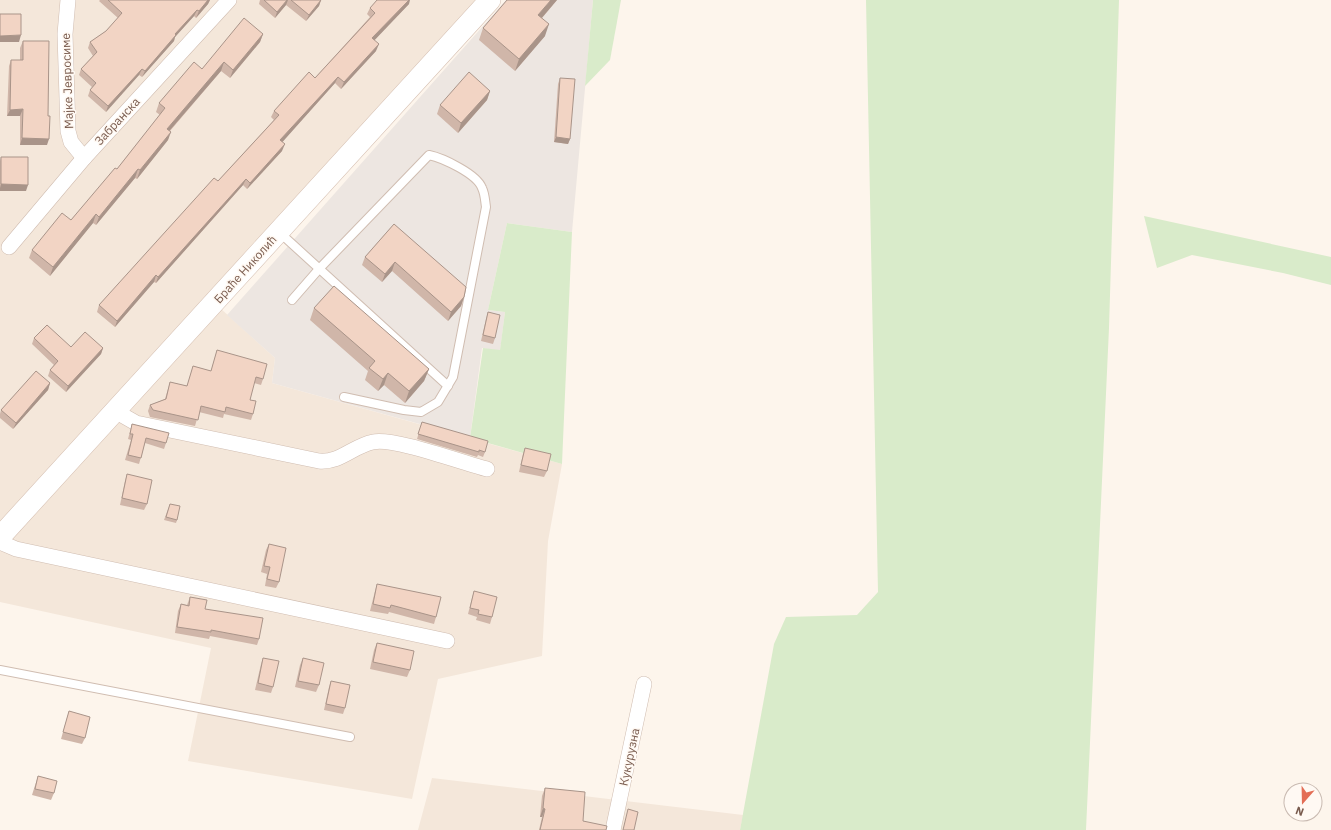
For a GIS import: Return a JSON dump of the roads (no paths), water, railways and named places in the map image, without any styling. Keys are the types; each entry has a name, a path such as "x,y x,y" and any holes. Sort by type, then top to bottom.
{"main road":[{"name":"Браће Николић","path":"0,537 490,0"}],"street":[{"name":"Мајке Јевросиме","path":"68,0 65,34 68,131 71,142 84,158"},
{"name":"Забранска","path":"9,247 84,158 229,0"},
{"path":"115,411 136,422 319,461 334,460 365,444 381,441 401,445 487,470"},
{"path":"0,542 16,549 446,641"},
{"name":"Кукурузна","path":"614,830 644,684"}],"lane":[{"path":"292,300 319,269 429,155 441,158 464,171 482,187 486,207 453,377 438,402 421,412 404,410 344,397"},
{"path":"279,232 448,386"},
{"path":"0,670 350,737"}]}
